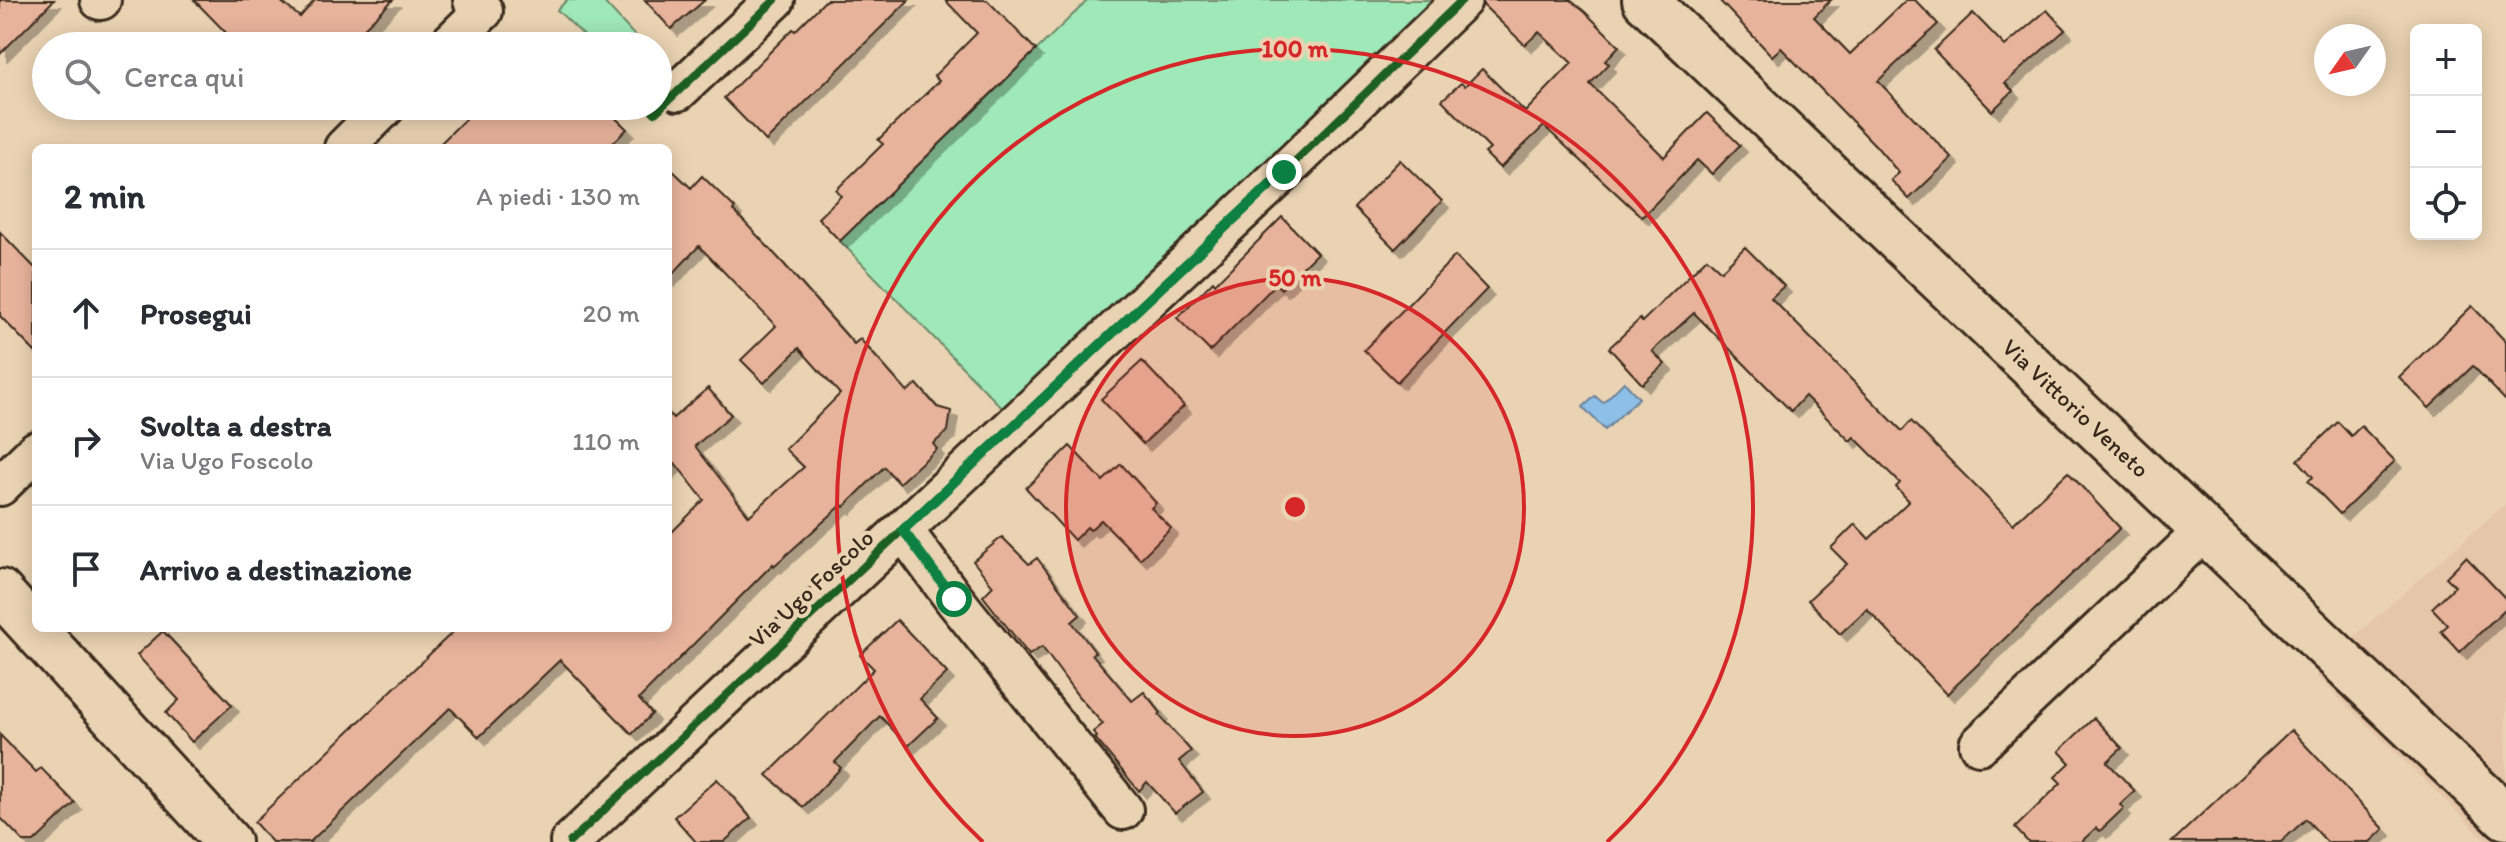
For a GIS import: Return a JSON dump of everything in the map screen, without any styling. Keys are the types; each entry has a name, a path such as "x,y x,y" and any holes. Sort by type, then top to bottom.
{"main road":[{"name":"Via Vittorio Veneto","path":"1645,0 2506,817"},
{"path":"0,592 32,627"},
{"path":"36,632 228,842"}],"street":[{"path":"678,91 775,0"},
{"name":"Via Ugo Foscolo","path":"570,842 1284,172 1462,0"},
{"path":"459,32 483,4"},
{"path":"348,144 372,120"},
{"path":"0,486 32,455"},
{"path":"903,530 954,599 1123,810"},
{"path":"1979,745 2205,530"}],"shaded area":[{"path":"2506,503 2506,842 2488,842 2316,676 2359,632"}],"green space":[{"path":"567,0 602,0 631,32 580,32 557,10"},
{"path":"1088,0 1445,0 1008,414 840,241"}],"water":[{"path":"1624,382 1639,398 1605,430 1583,407 1595,396 1603,403"}],"building":[{"path":"0,0 54,0 0,54"},
{"path":"194,0 279,0 300,17 315,0 393,0 360,32 225,32"},
{"path":"645,0 705,0 671,29"},
{"path":"826,0 909,0 766,141 724,98"},
{"path":"945,0 987,0 1036,50 840,241 818,218 841,196 836,190 883,144 878,140 939,81 934,76 977,33"},
{"path":"1483,0 1570,0 1585,12 1619,46 1605,61 1609,64 1590,84 1664,157 1707,113 1740,145 1712,174 1697,160 1642,217 1544,126 1500,168 1485,153 1490,149 1442,100 1461,83 1465,86 1482,69 1525,112 1572,63 1539,32 1525,45 1483,5"},
{"path":"1719,0 1831,0 1814,17 1850,54 1906,0 1915,0 1938,24 1878,81 1952,158 1909,199 1891,180 1899,173 1876,146 1781,48 1772,56"},
{"path":"2047,10 2065,30 2005,83 2013,91 1992,111 1934,50 1973,13 2005,46"},
{"path":"464,120 618,120 627,129 612,144 440,144"},
{"path":"1400,160 1442,201 1395,249 1354,208"},
{"path":"672,170 691,188 702,176 735,208 733,210 854,344 860,339 907,392 917,384 937,407 951,411 948,431 933,444 937,449 899,483 884,467 844,507 842,505 773,564 639,699 652,714 632,734 560,660 479,737 450,708 310,842 272,842 254,822 453,632 672,632 672,532 704,500 675,463 672,466 672,417 708,388 731,415 695,446 749,516 804,467 785,449 840,394 799,348 764,383 741,360 776,326 699,246 672,275"},
{"path":"1282,217 1317,253 1281,289 1276,284 1210,351 1177,318"},
{"path":"0,232 32,265 32,349 0,316"},
{"path":"1745,247 1784,286 1771,298 1902,431 1911,421 2013,524 2068,472 2120,528 1947,694 1867,609 1840,634 1808,600 1847,564 1831,548 1855,524 1869,539 1909,501 1896,487 1900,483 1854,437 1850,441 1805,396 1791,411 1694,313 1652,351 1665,364 1642,384 1609,348 1640,319 1642,322 1707,258 1721,271"},
{"path":"1455,256 1487,289 1397,382 1364,350"},
{"path":"2472,306 2506,342 2506,401 2473,366 2429,408 2399,377"},
{"path":"1142,361 1184,406 1143,444 1101,399"},
{"path":"2338,422 2351,436 2361,426 2395,461 2340,514 2308,481 2313,477 2298,460"},
{"path":"1070,446 1103,481 1121,464 1156,503 1151,508 1171,528 1140,559 1101,520 1090,530 1087,527 1074,540 1026,488"},
{"path":"1002,537 1029,564 1037,558 1080,615 1072,622 1095,652 1092,654 1132,701 1144,692 1161,713 1159,715 1191,751 1179,761 1203,792 1175,813 1147,782 1139,791 1095,738 1093,732 1103,724 1042,647 1029,655 983,596 993,586 973,561"},
{"path":"2466,557 2506,599 2506,608 2460,652 2441,631 2448,625 2432,608 2455,586 2446,577"},
{"path":"897,620 947,673 920,699 938,718 908,746 880,716 835,762 841,768 803,807 767,775 874,669 860,655"},
{"path":"164,632 232,705 192,742 166,713 179,700 137,655"},
{"path":"2094,718 2122,748 2107,762 2135,791 2120,805 2124,808 2100,831 2096,828 2081,842 2028,842 2015,828 2061,783 2055,777 2070,763 2059,751"},
{"path":"2291,730 2384,829 2370,842 2327,842 2306,819 2281,842 2172,842"},
{"path":"0,735 36,772 41,768 75,803 34,842 24,842 0,817"},
{"path":"717,779 751,818 724,842 696,842 674,817"}],"cycle path":[{"path":"672,97 775,0"},
{"path":"570,842 1284,172 1462,0"}],"route":[{"path":"954,599 903,530 1284,172"}]}
